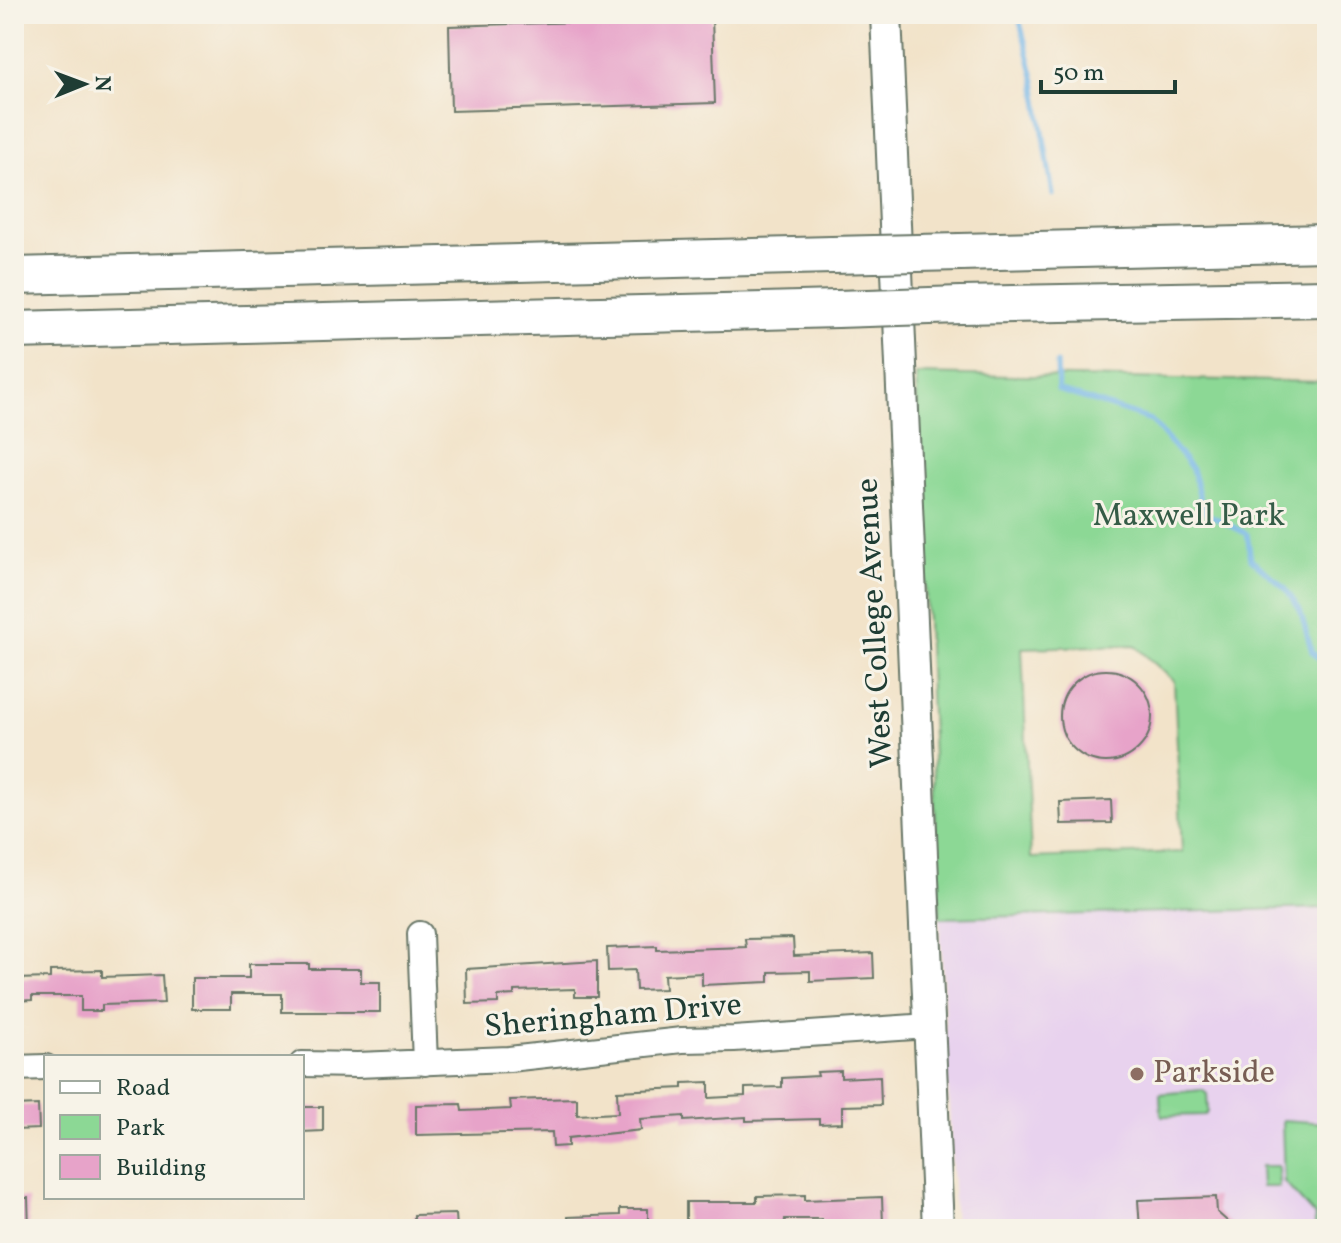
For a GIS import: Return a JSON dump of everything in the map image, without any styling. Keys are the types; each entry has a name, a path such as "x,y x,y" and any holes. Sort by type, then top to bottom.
{"highway":[{"path":"14,276 1327,243"},
{"path":"14,330 1327,298"}],"main road":[{"name":"West College Avenue","path":"886,14 938,1229"}],"street":[{"path":"420,934 425,1063"},
{"name":"Sheringham Drive","path":"304,1064 509,1059 682,1040 929,1026"},
{"path":"14,1068 44,1067"}],"shaded area":[{"name":"Parkside","path":"1327,908 1327,1229 955,1229 940,918"}],"green space":[{"name":"Maxwell Park","path":"916,374 1327,382 1327,908 940,918","holes":["1134,645 1174,681 1182,852 1031,858 1022,648"]},
{"path":"1202,1090 1207,1094 1208,1112 1205,1115 1161,1114 1160,1094"},
{"path":"1282,1120 1327,1123 1327,1229 1315,1229 1315,1216 1284,1182"},
{"path":"1261,1166 1278,1166 1279,1187 1262,1187"}],"building":[{"path":"712,18 715,103 451,111 449,26"},
{"path":"1106,670 1124,674 1138,684 1148,698 1152,716 1148,734 1138,748 1124,758 1106,762 1088,758 1074,748 1064,734 1060,716 1064,698 1074,684 1088,674"},
{"path":"1111,800 1112,823 1061,824 1060,802"},
{"path":"793,938 794,956 873,953 874,978 810,981 810,971 769,972 769,982 702,985 702,973 664,975 665,989 636,990 635,970 608,971 607,948 746,947 745,939"},
{"path":"597,961 597,997 575,997 575,989 514,991 514,995 498,996 498,1003 467,1004 466,969"},
{"path":"249,964 309,964 309,969 361,969 361,982 380,982 380,1012 282,1012 282,994 231,994 231,1009 192,1009 192,978 249,978"},
{"path":"102,970 102,977 162,975 164,1003 102,1005 102,1011 81,1011 81,996 32,996 32,1000 14,1001 14,979 50,978 50,971"},
{"path":"841,1071 841,1078 880,1076 881,1105 842,1106 842,1123 819,1124 819,1119 746,1121 746,1117 684,1121 684,1116 640,1119 641,1130 568,1138 568,1146 553,1147 552,1132 416,1135 416,1105 461,1104 462,1111 511,1109 510,1100 577,1098 577,1115 618,1113 617,1091 683,1088 683,1083 709,1082 709,1098 745,1096 745,1088 782,1087 782,1078"},
{"path":"38,1105 39,1129 14,1130 14,1106"},
{"path":"304,1107 323,1107 323,1131 304,1132"},
{"path":"805,1195 805,1200 882,1197 883,1225 822,1227 822,1219 785,1219 784,1229 686,1229 686,1202 757,1202 757,1196"},
{"path":"1216,1197 1217,1212 1236,1229 1140,1229 1138,1200"},
{"path":"14,1198 28,1198 29,1229 14,1229"},
{"path":"620,1209 648,1209 648,1229 568,1229 568,1217 620,1215"},
{"path":"456,1214 457,1229 414,1229 414,1215"}],"waterway":[{"path":"1018,14 1035,81 1053,195"},
{"path":"1057,363 1058,390 1151,420 1192,469 1204,512 1247,534 1251,559 1285,588 1300,610 1312,652 1327,665"}],"place":[{"name":"Parkside","path":"1137,1074"}]}
